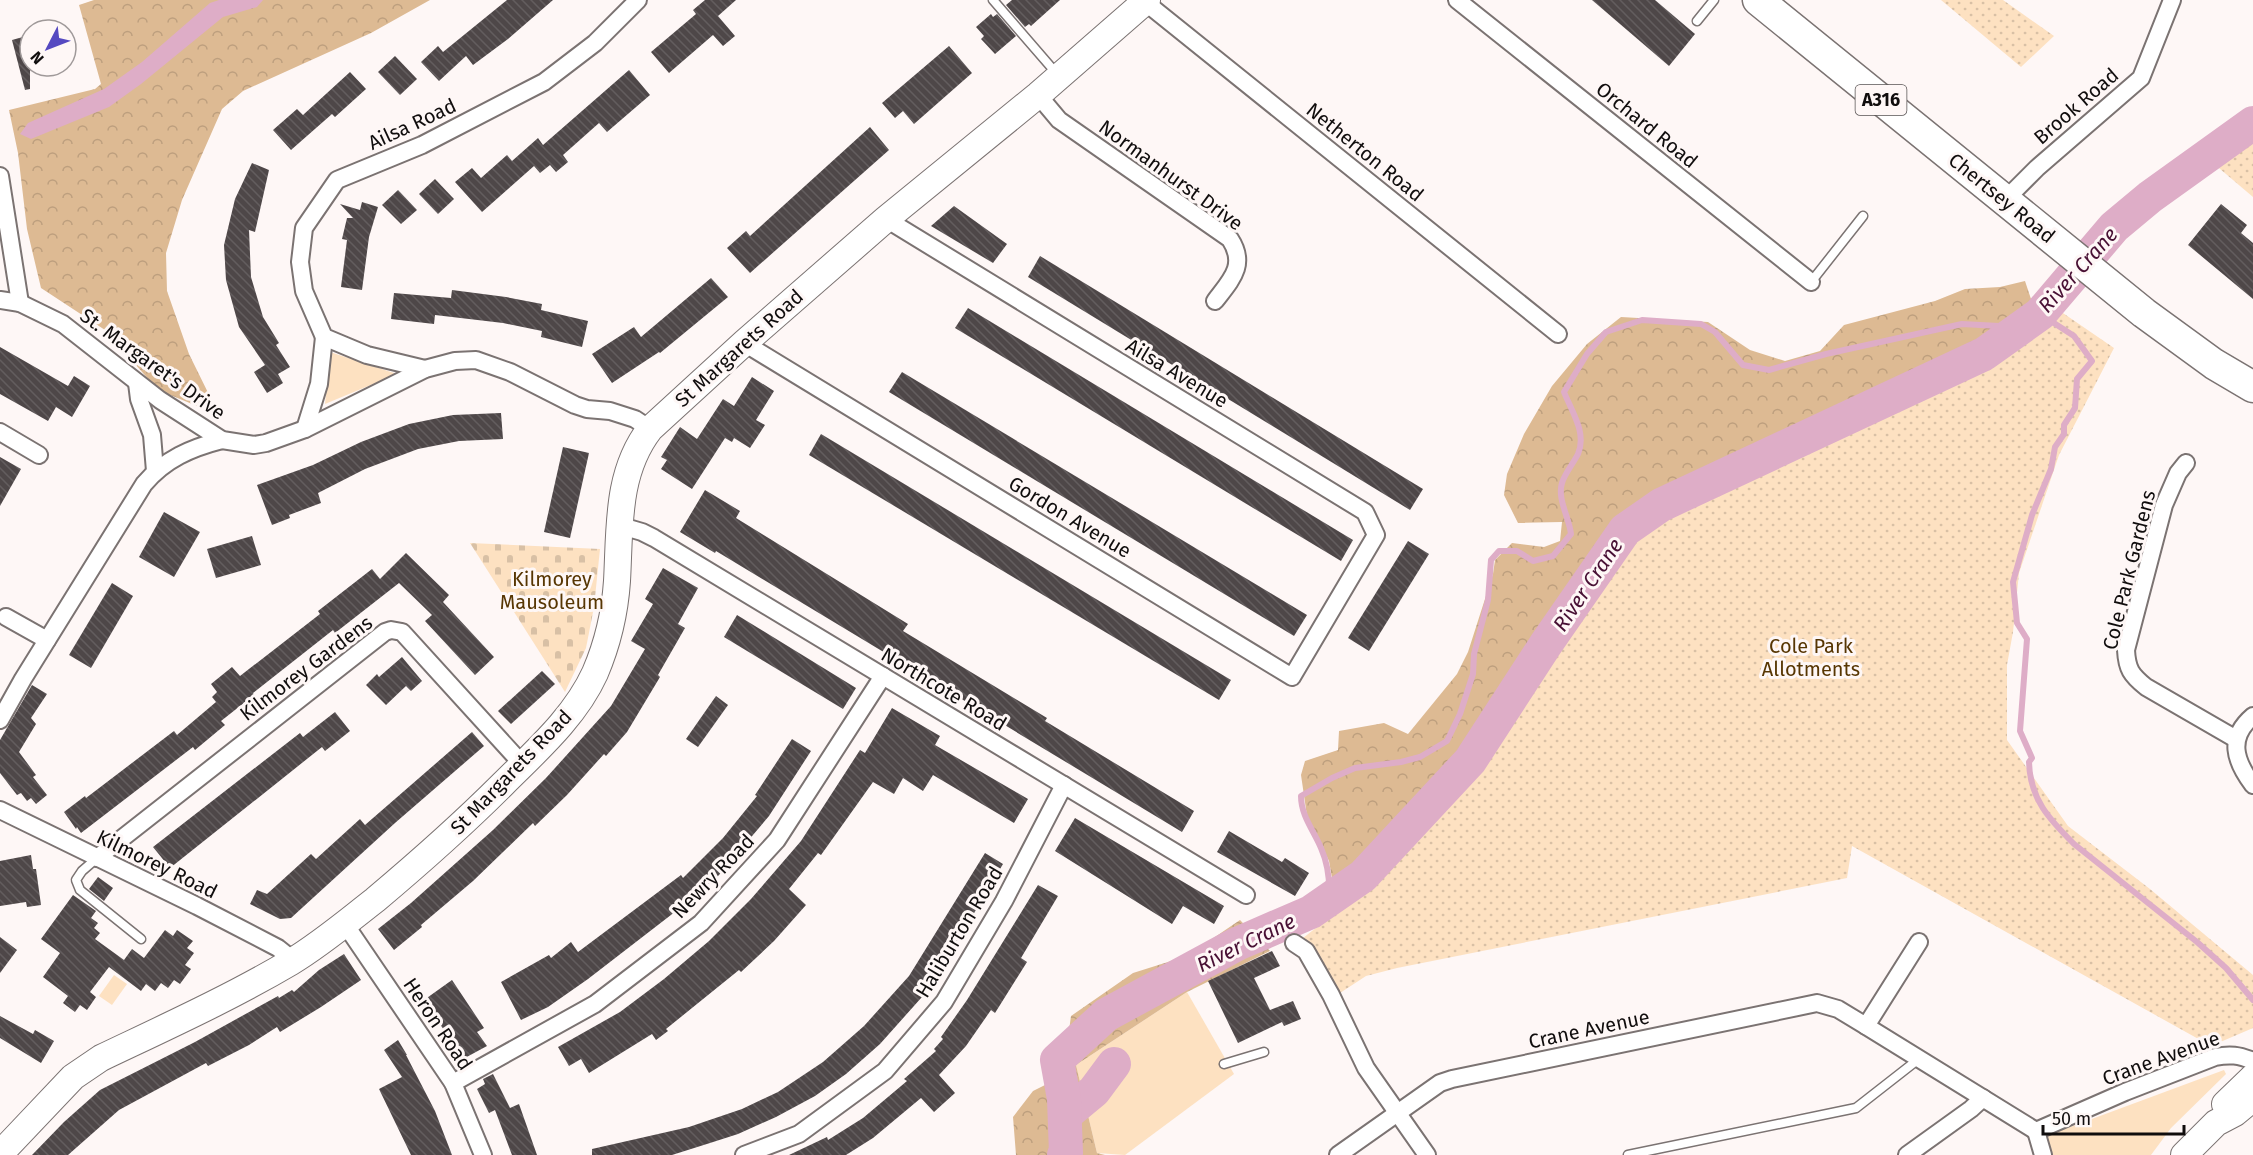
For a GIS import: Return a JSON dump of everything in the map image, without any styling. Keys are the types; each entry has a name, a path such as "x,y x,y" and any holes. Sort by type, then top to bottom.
{"highway":[{"name":"Chertsey Road","path":"1758,0 2094,273 2179,339 2214,364 2253,387"}],"main road":[{"name":"St Margarets Road","path":"0,1154 73,1077 85,1068 101,1058 222,1001 293,960 345,924 447,837 523,765 562,723 583,695 595,673 612,612 617,583 618,525 631,464 638,446 650,429 886,219 1038,95 1146,1"},
{"path":"2216,1123 2226,1101 2253,1077"},
{"path":"2184,1155 2216,1123 2235,1113 2253,1098"}],"street":[{"name":"Ailsa Road","path":"305,429 319,384 324,337 304,291 300,262 304,228 337,180 422,145 544,82 595,43 638,0"},
{"name":"Orchard Road","path":"1457,0 1811,282"},
{"name":"Brook Road","path":"2005,201 2037,168 2141,78 2172,0"},
{"name":"Netherton Road","path":"1146,1 1558,334"},
{"name":"Normanhurst Drive","path":"1038,95 1059,120 1230,239 1238,251 1235,274 1215,301"},
{"path":"0,176 20,303"},
{"name":"Ailsa Avenue","path":"886,219 1365,512 1376,536 1342,595"},
{"name":"St. Margaret's Drive","path":"0,300 20,303 74,332 137,383 202,429 222,440 254,445 266,443 305,429 425,369 455,361 476,360 510,372 574,405 587,409 610,411 635,419 650,429"},
{"path":"324,337 367,355 425,369"},
{"name":"Gordon Avenue","path":"744,343 1292,677 1342,595"},
{"path":"137,383 139,399 152,435 155,471"},
{"path":"0,432 39,455"},
{"path":"0,720 144,484 155,471 188,450 222,440"},
{"name":"Cole Park Gardens","path":"2186,463 2178,473 2164,505 2126,650 2127,664 2134,677 2146,687 2236,739"},
{"name":"Northcote Road","path":"618,525 654,538 1245,895"},
{"path":"6,617 47,640"},
{"name":"Kilmorey Gardens","path":"97,858 376,639 391,630 402,632 523,765"},
{"name":"Newry Road","path":"453,1083 595,1004 701,923 777,840 883,676"},
{"path":"2253,716 2246,722 2235,744 2237,758 2253,785"},
{"name":"Haliburton Road","path":"744,1155 799,1134 885,1071 944,1002 1004,901 1064,785"},
{"name":"Kilmorey Road","path":"0,810 237,927 278,948 293,960"},
{"name":"Heron Road","path":"345,924 453,1083 483,1155"},
{"path":"1866,1026 1919,942"},
{"path":"1294,944 1306,951 1331,995 1366,1068 1427,1155"},
{"name":"Crane Avenue","path":"1338,1155 1440,1083 1452,1079 1817,1003 1838,1009 2036,1131 2125,1092 2215,1057 2240,1055 2253,1061"},
{"path":"1907,1155 1983,1098"},
{"path":"2036,1131 2043,1155"}],"lane":[{"path":"993,0 1059,77"},
{"path":"1697,21 1714,0"},
{"path":"1811,282 1863,216"},
{"path":"97,858 82,871 76,880 80,890 141,939"},
{"path":"1224,1064 1264,1052"},
{"path":"1628,1155 1856,1108 1920,1058"}],"green space":[{"path":"94,0 430,0 371,33 243,91 222,109 182,200 166,253 167,291 189,354 219,415 158,390 105,330 41,288 27,229 18,153 9,110 95,89 101,84 79,5"},
{"path":"1941,0 2003,0 2054,36 2021,67"},
{"path":"2253,135 2253,197 2213,163"},
{"path":"2025,281 2040,326 1992,361 1851,405 1692,478 1642,508 1620,514 1463,753 1357,866 1333,884 1329,861 1307,816 1301,775 1305,761 1338,750 1339,731 1384,723 1408,734 1457,674 1468,652 1493,574 1495,560 1512,543 1544,547 1560,541 1562,522 1518,523 1504,495 1507,474 1524,434 1552,386 1587,344 1621,317 1708,322 1750,350 1785,361 1820,351 1844,325 1935,301 1965,289 2000,287"},
{"name":"Cole Park Allotments","path":"2060,311 2114,348 2059,455 2019,573 2007,665 2007,740 2068,826 2150,889 2253,975 2253,1028 2211,1046 1852,846 1847,878 1397,968 1366,976 1340,993 1303,938 1371,885 1448,806 1497,745 1550,653 1625,544 1666,512 1906,403 1992,361"},
{"path":"330,352 397,374 325,404"},
{"name":"Kilmorey Mausoleum","path":"470,543 600,549 594,607 586,648 565,692"},
{"path":"1240,920 1270,951 1187,992 1076,1065 1097,1153 1105,1155 1016,1155 1013,1117 1033,1091 1057,1079 1067,1045 1071,1016 1133,973 1187,956"},
{"path":"114,975 127,984 112,1005 99,996"},
{"path":"1187,992 1234,1074 1125,1155 1097,1153 1076,1065"},
{"path":"2224,1070 2226,1074 2171,1128 2151,1155 2051,1155 2046,1136"}],"shaded area":[{"path":"219,0 263,0 257,7 223,17 109,107 31,139 20,134 28,123 104,89 142,62 210,3"}],"building":[{"path":"507,0 553,0 508,39 473,65 466,56 439,81 421,62 438,46 443,52"},
{"path":"705,0 736,0 718,16 735,36 723,46 713,35 669,73 651,52 696,14 693,10"},
{"path":"1012,0 1060,0 1031,26 1029,24 1025,27 1006,5"},
{"path":"1592,0 1655,0 1695,34 1669,66"},
{"path":"991,14 993,17 997,14 1016,36 995,54 981,39 984,36 976,27"},
{"path":"18,38 18,63 12,40"},
{"path":"949,46 972,73 914,124 903,111 895,118 882,103"},
{"path":"395,56 417,79 400,95 378,72"},
{"path":"629,70 650,95 607,132 599,123 563,155 568,162 556,172 550,165 540,173 534,166 482,212 455,182 472,168 481,178 507,155 512,161 538,138 543,145"},
{"path":"350,72 366,89 335,117 332,114 291,150 273,130 297,109 303,115"},
{"path":"22,78 30,78 30,89 25,90"},
{"path":"870,127 889,150 750,273 727,248 746,231 750,236"},
{"path":"252,163 269,170 255,232 249,230 251,277 263,317 279,343 276,345 290,367 278,374 283,383 267,393 254,372 265,365 239,327 226,280 224,245 235,199"},
{"path":"435,179 454,199 438,214 419,194"},
{"path":"398,190 417,210 401,224 382,205"},
{"path":"362,202 378,207 369,237 362,290 341,287 347,240 342,239 347,218 353,218 340,204 360,210"},
{"path":"2221,204 2247,225 2241,233 2253,243 2253,299 2188,245"},
{"path":"954,206 1007,244 993,263 931,226"},
{"path":"1040,256 1423,489 1410,510 1028,277"},
{"path":"711,278 728,297 660,353 612,383 592,354 634,327 641,337"},
{"path":"452,290 542,304 541,310 588,321 582,347 541,337 542,331 503,323 435,315 434,324 391,319 394,293 451,298"},
{"path":"968,308 1353,540 1341,561 955,328"},
{"path":"0,347 68,386 74,376 90,386 72,417 56,407 48,421 0,394"},
{"path":"902,372 1307,615 1294,636 889,392"},
{"path":"752,377 774,391 756,420 765,425 750,448 734,438 732,442 725,438 692,489 661,469 667,460 661,457 680,427 697,439 723,399 734,406"},
{"path":"501,413 503,439 459,441 418,449 365,469 318,493 321,503 289,515 290,518 272,525 257,485 313,465 361,442 409,424 453,415"},
{"path":"821,434 1231,680 1219,700 809,455"},
{"path":"563,447 589,453 570,538 544,532"},
{"path":"0,457 21,469 0,506"},
{"path":"705,490 740,511 736,518 908,624 903,631 1047,718 1045,721 1194,811 1182,832 716,551 715,553 680,532"},
{"path":"164,512 200,532 174,577 139,557"},
{"path":"252,536 261,565 216,578 207,549"},
{"path":"1408,541 1429,554 1369,651 1348,638"},
{"path":"406,553 449,595 443,602 494,657 475,675 425,621 432,615 399,583 335,633 333,630 253,693 254,695 221,721 225,725 195,750 193,747 81,833 77,827 76,829 64,812 174,731 177,735 216,702 212,697 217,692 211,684 232,667 240,676 320,614 318,611 372,569 380,579"},
{"path":"663,568 698,588 678,624 685,628 658,675 660,677 627,732 535,826 533,823 473,881 394,950 378,929 411,903 493,830 546,778 611,706 645,649 631,641 653,604 645,599"},
{"path":"112,583 133,596 91,668 69,655"},
{"path":"737,615 856,688 843,709 724,637"},
{"path":"402,657 422,681 411,691 406,686 386,705 366,685 377,674 379,677"},
{"path":"542,671 555,684 511,724 498,711"},
{"path":"32,685 47,694 31,718 36,724 19,752 36,775 33,777 47,795 36,804 31,798 27,801 21,793 17,795 0,773 0,740"},
{"path":"716,696 728,705 698,747 686,739"},
{"path":"892,708 940,736 935,745 1028,799 1014,823 933,775 923,791 903,778 894,794 873,782 821,855 818,853 789,889 806,905 774,941 741,972 739,970 666,1029 668,1031 656,1040 652,1034 589,1073 581,1059 569,1066 558,1047 620,1012 664,979 709,941 751,899 801,841 860,750 865,753"},
{"path":"335,712 350,731 325,751 322,747 170,868 153,847 300,733 303,737"},
{"path":"472,732 484,746 291,918 280,919 250,904 257,890 267,894 311,854 316,859 360,819 365,825"},
{"path":"792,739 811,751 769,816 719,875 702,891 588,979 548,1007 521,1020 501,982 549,955 551,958 571,942 578,952 681,875 683,878 723,838 757,796 755,795"},
{"path":"1075,818 1224,906 1214,924 1183,906 1172,924 1055,851"},
{"path":"1229,831 1282,862 1285,858 1309,873 1295,896 1217,852"},
{"path":"985,853 1003,864 930,988 880,1044 846,1074 815,1096 776,1117 738,1134 710,1143 672,1155 592,1155 592,1149 689,1127 742,1109 778,1092 823,1062 864,1026 909,976"},
{"path":"31,855 33,869 36,869 41,905 27,907 26,902 0,906 0,861"},
{"path":"98,877 113,888 104,901 89,889"},
{"path":"1038,885 1058,896 1021,958 1027,962 995,1013 991,1010 966,1046 939,1075 955,1093 934,1112 921,1098 873,1138 846,1155 789,1155 827,1137 828,1140 863,1118 907,1081 904,1079 936,1051 934,1049 943,1039 941,1037 967,1000"},
{"path":"73,895 96,911 91,918 98,923 94,928 100,933 95,939 124,960 132,949 144,958 165,930 173,936 177,930 193,941 187,948 194,953 185,965 191,969 180,984 174,980 168,988 161,983 155,991 146,984 141,991 109,967 90,992 96,997 87,1010 80,1005 75,1012 63,1003 68,996 43,977 60,953 41,939"},
{"path":"0,937 17,950 0,973"},
{"path":"1272,951 1280,966 1254,978 1270,1010 1293,1001 1301,1019 1284,1026 1282,1022 1238,1043 1208,981"},
{"path":"344,954 361,980 321,1007 280,1032 277,1027 249,1045 208,1066 206,1063 119,1110 68,1155 32,1155 100,1090 195,1042 278,996 279,998 292,990 294,992 319,970"},
{"path":"452,980 484,1028 477,1032 487,1046 463,1059 424,1000"},
{"path":"0,1016 33,1034 35,1030 54,1041 41,1063 0,1038"},
{"path":"398,1040 435,1111 452,1155 411,1155 379,1089 402,1077 384,1050"},
{"path":"493,1074 510,1108 519,1104 537,1155 512,1155 495,1110 489,1113 477,1089 485,1084 483,1079"}],"waterway":[{"name":"River Crane","path":"1064,1155 1066,1153 1064,1099 1057,1060 1106,1015 1237,944 1311,912 1363,876 1470,761 1546,644 1625,530 1661,505 1984,354 2040,314 2114,227 2150,197 2253,123"},
{"path":"2040,314 2074,336 2092,361 2077,379 2075,408 2064,425 2064,434 2055,447 2051,469 2032,515 2013,582 2017,623 2027,639 2020,731 2032,758 2029,762 2033,787 2042,808 2074,844 2197,942 2226,968 2253,1000"},
{"path":"1329,899 1329,880 1325,860 1305,817 1301,796 1355,768 1420,757 1447,741 1460,714 1473,674 1474,654 1488,600 1491,560 1499,551 1517,551 1533,561 1553,556 1571,534 1562,502 1561,489 1565,476 1578,454 1581,438 1580,430 1564,392 1587,354 1606,332 1642,320 1701,324 1715,332 1743,365 1769,370 1826,354 1962,324 1999,326 2015,332"},
{"path":"1065,1115 1094,1091 1114,1064"}]}
